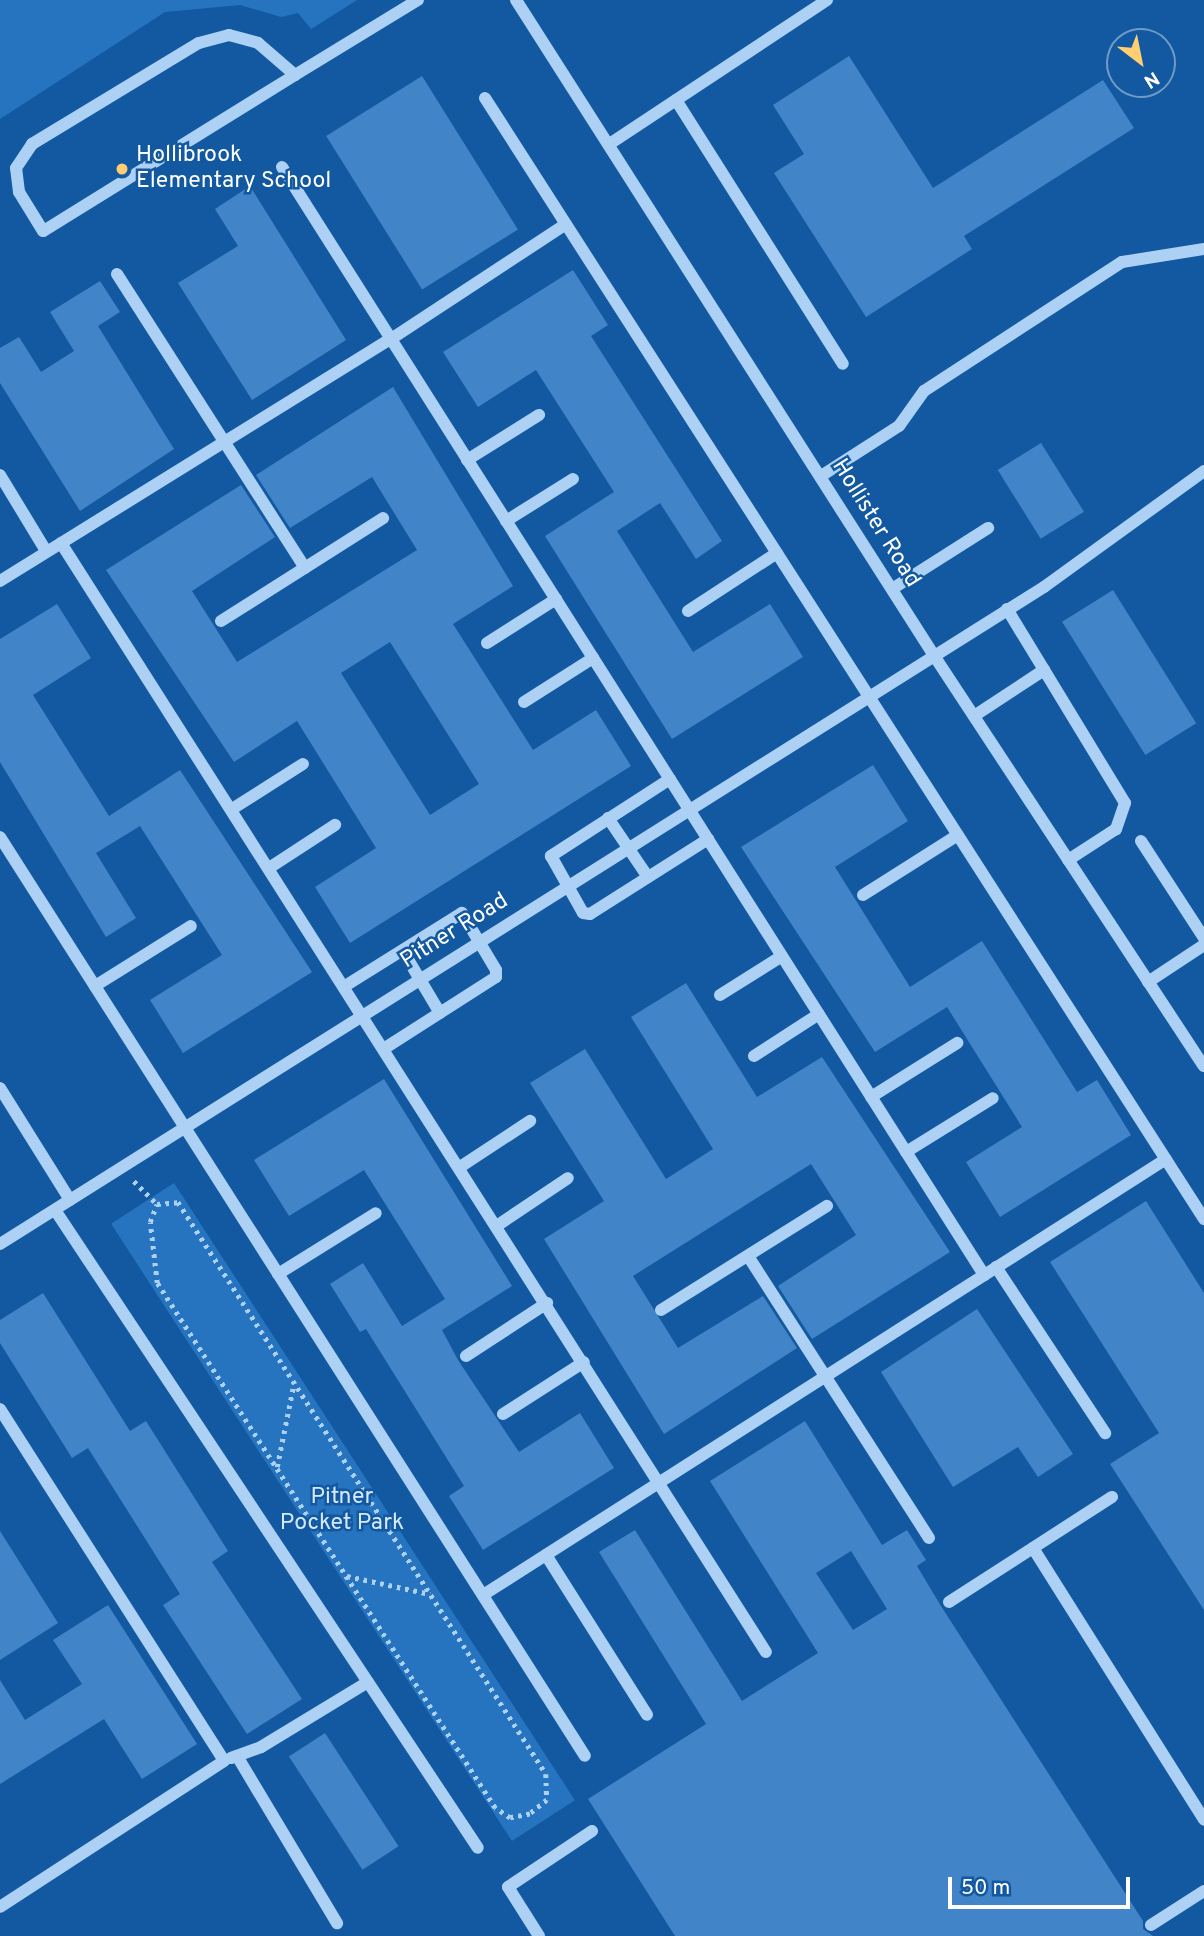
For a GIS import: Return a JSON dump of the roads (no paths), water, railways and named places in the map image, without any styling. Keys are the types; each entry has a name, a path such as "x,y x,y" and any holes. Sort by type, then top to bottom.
{"street":[{"path":"295,75 258,43 229,35 200,43 32,144 16,167 19,192 43,231 418,0"},
{"name":"Hollister Road","path":"516,0 611,143 933,654 1204,1066"},
{"path":"611,143 827,0"},
{"path":"485,98 1204,1219"},
{"path":"676,100 843,364"},
{"path":"282,167 984,1275"},
{"path":"0,581 391,339 566,224"},
{"path":"821,477 899,426 924,391 1122,262 1204,249"},
{"path":"117,274 305,568"},
{"path":"467,460 539,415"},
{"name":"Pitner Road","path":"0,1244 1007,609 1181,492 1204,471"},
{"path":"0,475 47,551"},
{"path":"506,521 573,479"},
{"path":"221,621 383,518"},
{"path":"892,589 988,528"},
{"path":"61,543 498,1225 766,1653"},
{"path":"688,611 777,553"},
{"path":"487,643 556,599"},
{"path":"1007,609 1125,803 1116,830 1068,860"},
{"path":"524,702 593,658"},
{"path":"974,716 1044,670"},
{"path":"232,809 303,764"},
{"path":"670,779 551,856 583,914 590,914 708,839"},
{"path":"608,818 648,877"},
{"path":"269,868 335,825"},
{"path":"863,895 958,835"},
{"path":"0,837 585,1756"},
{"path":"1141,841 1204,938"},
{"path":"345,986 462,913 496,970 496,977 385,1048"},
{"path":"95,986 191,926"},
{"path":"1148,982 1204,946"},
{"path":"403,951 440,1013"},
{"path":"720,995 782,956"},
{"path":"754,1056 819,1014"},
{"path":"871,1097 957,1043"},
{"path":"0,1088 71,1200"},
{"path":"906,1152 993,1098"},
{"path":"460,1167 530,1121"},
{"path":"483,1595 1166,1159"},
{"path":"498,1225 568,1178"},
{"path":"662,1310 827,1206"},
{"path":"55,1210 478,1848"},
{"path":"278,1274 376,1213"},
{"path":"748,1256 929,1538"},
{"path":"996,1267 1105,1433"},
{"path":"466,1356 547,1303"},
{"path":"503,1414 584,1362"},
{"path":"0,1409 224,1761"},
{"path":"949,1602 1112,1497"},
{"path":"1033,1548 1204,1820"},
{"path":"545,1555 647,1715"},
{"path":"0,1907 224,1761 261,1747 368,1682"},
{"path":"237,1756 337,1923"},
{"path":"539,1936 508,1887 592,1831"},
{"path":"1151,1924 1204,1891"}],"place":[{"name":"Hollibrook Elementary School","path":"122,169"}],"park label":[{"name":"Pitner Pocket Park","path":"342,1511"}]}
